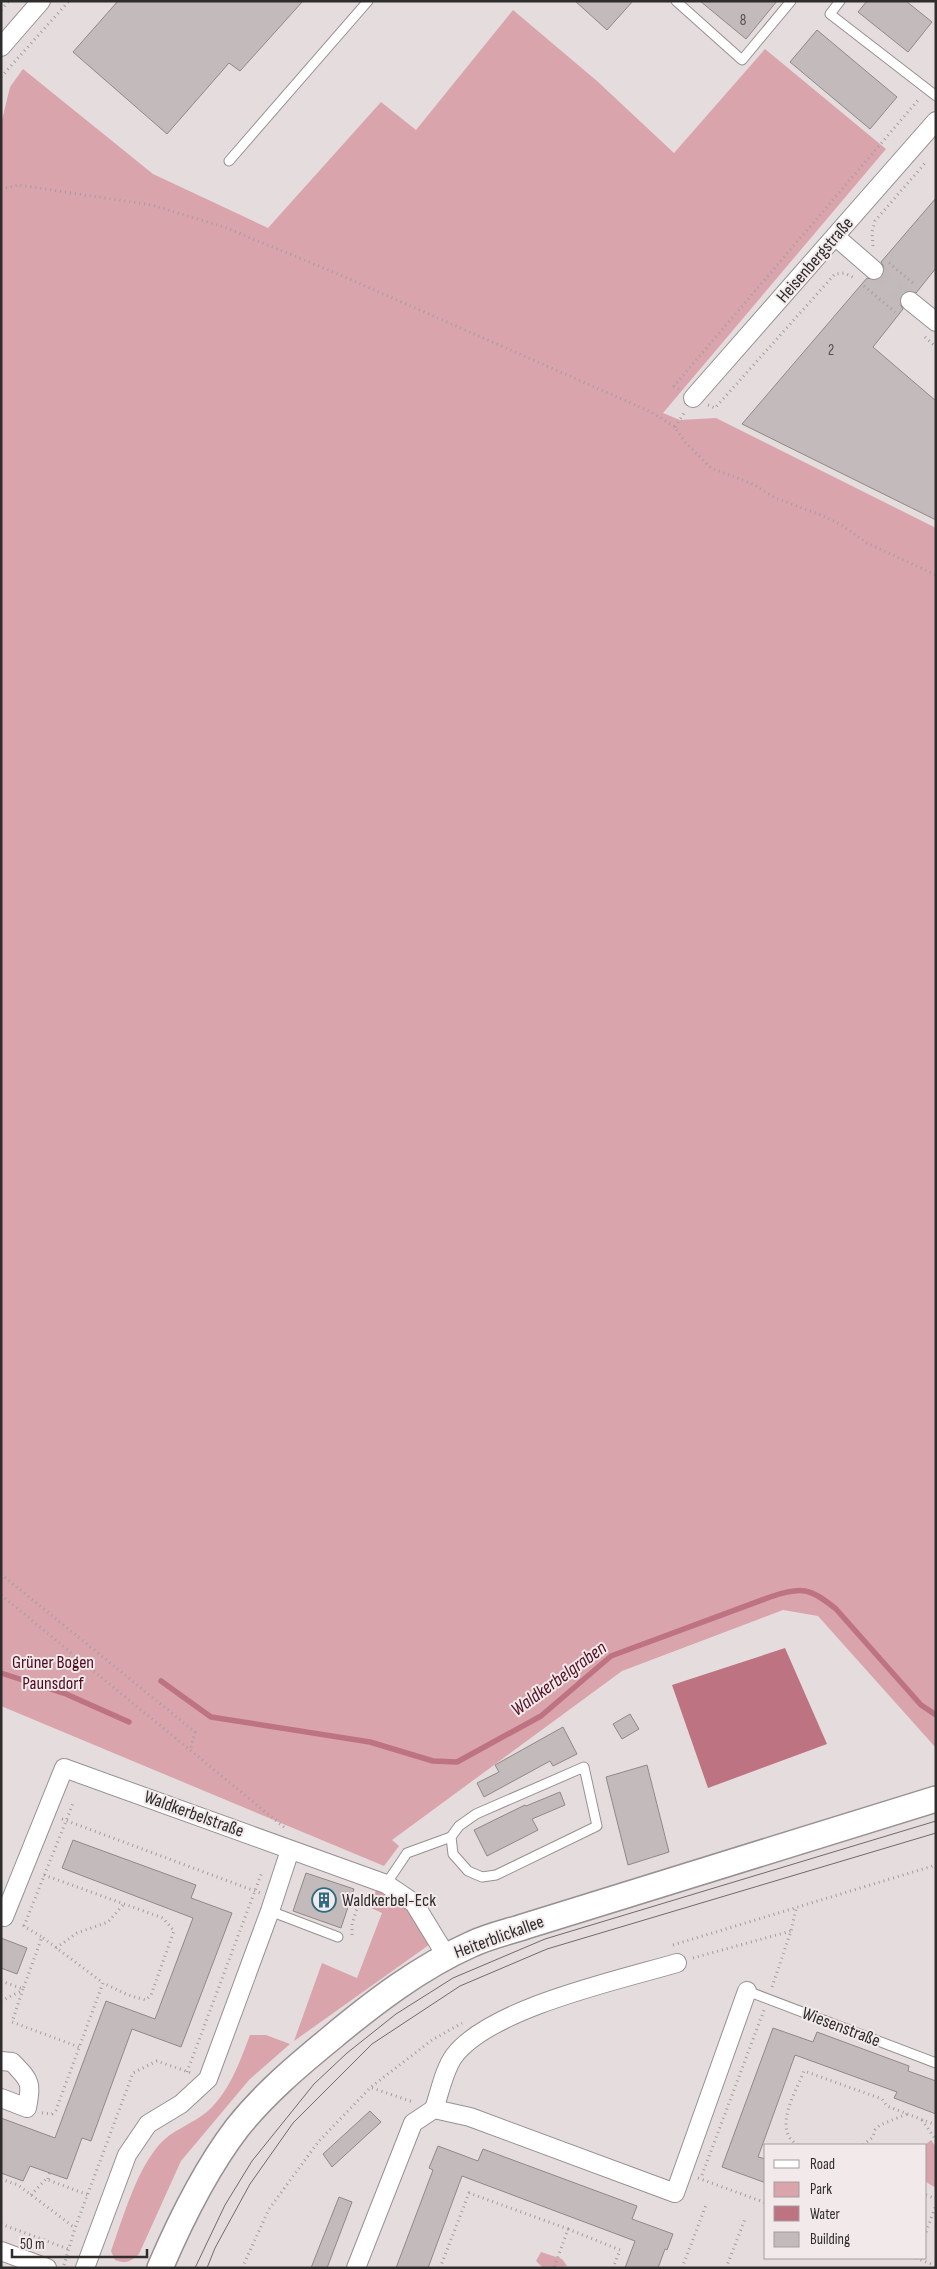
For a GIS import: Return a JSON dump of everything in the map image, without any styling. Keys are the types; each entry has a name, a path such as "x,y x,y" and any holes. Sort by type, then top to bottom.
{"main road":[{"name":"Heiterblickallee","path":"160,2268 174,2236 210,2168 238,2128 274,2087 368,2008 447,1957 473,1943 936,1799"}],"street":[{"path":"1,47 41,1"},
{"name":"Heisenbergstraße","path":"689,404 936,121"},
{"path":"836,237 878,263"},
{"path":"913,293 936,322"},
{"name":"Waldkerbelstraße","path":"2,1917 64,1768 291,1841 368,1878 386,1884 414,1903 447,1957"},
{"path":"87,2263 127,2155 148,2124 181,2104 208,2079 272,1905 291,1841"},
{"path":"356,2268 413,2123 434,2109 450,2063 465,2043 486,2029 525,2010 557,1998 677,1963"},
{"path":"434,2109 470,2117 675,2193 747,1991"},
{"path":"1,2061 12,2062 28,2080 30,2092 27,2108 1,2098"},
{"path":"1,2251 47,2268"}],"lane":[{"path":"229,161 368,1"},
{"path":"676,1 742,60 791,1"},
{"path":"840,1 830,14 936,96"},
{"path":"386,1884 408,1853 451,1837 459,1826 476,1814 584,1767 597,1826 496,1875 482,1876 468,1871 453,1854 451,1837"},
{"path":"272,1905 338,1937"},
{"name":"Wiesenstraße","path":"747,1991 936,2063"}],"path":[{"path":"1,10 9,1"},
{"path":"1,77 68,1"},
{"path":"854,278 844,273 835,274 715,408 689,404 674,386 928,89"},
{"path":"876,250 872,244 872,232 875,221 930,158"},
{"path":"1,189 18,185 152,205 224,227 338,274 651,412 675,427 685,442 712,468 753,484 775,498 840,524 867,543 936,575"},
{"path":"878,263 913,293"},
{"path":"675,427 689,404"},
{"path":"1,1574 195,1732 190,1751"},
{"path":"1,1596 190,1751 291,1841"},
{"path":"24,1926 74,1801"},
{"path":"45,1813 255,1891 272,1905"},
{"path":"187,2072 262,1872"},
{"path":"2,1917 24,1926 42,1937 103,1983 128,1995 146,2000 151,1995 174,1931 163,1918 44,1875"},
{"path":"338,1937 350,1941 352,1924 368,1878"},
{"path":"56,1948 77,1933 108,1922 124,1904"},
{"path":"701,2179 768,1999 791,1931 796,1909"},
{"path":"677,1963 791,1931"},
{"path":"42,1937 12,2022 79,2048"},
{"path":"1,1981 23,1989"},
{"path":"27,2108 47,2115 52,2114 56,2110 103,1983"},
{"path":"1,2001 23,1989"},
{"path":"796,2144 788,2134 787,2114 804,2071 882,2099 887,2106 936,2125"},
{"path":"371,2087 434,2109"},
{"path":"864,2144 873,2137 875,2130 880,2125 907,2114"},
{"path":"922,2120 936,2140"},
{"path":"48,2180 50,2172"},
{"path":"682,2172 764,2201"},
{"path":"1,2179 18,2185 75,2228"},
{"path":"31,2195 46,2179 88,2195"},
{"path":"440,2268 469,2193 620,2250 613,2268"},
{"path":"682,2268 706,2205"},
{"path":"927,2229 936,2205"},
{"path":"726,2268 745,2219"},
{"path":"1,2224 87,2263"},
{"path":"554,2268 568,2229"},
{"path":"918,2259 936,2266"}],"green space":[{"name":"Grüner Bogen Paunsdorf","path":"513,10 597,81 674,153 765,49 886,149 663,413 680,420 716,418 936,528 936,1748 818,1616 783,1610 622,1671 392,1840 399,1846 384,1866 1,1706 1,124 10,87 23,69 153,174 268,228 381,102 416,130"},
{"path":"377,1888 410,1906 433,1942 294,2041 322,1963 357,1978 382,1913 369,1907"},
{"path":"250,2035 266,2035 290,2044 249,2080 181,2161 139,2254 128,2262 115,2260 111,2251 130,2197 150,2157 163,2140 202,2116 216,2103 234,2075"},
{"path":"931,2140 936,2147 936,2188 927,2183 926,2144"},
{"path":"541,2252 562,2259 567,2266 543,2268 536,2261"}],"water":[{"path":"785,1648 827,1744 708,1788 672,1685"}],"building":[{"path":"118,1 303,1 240,71 229,63 167,134 73,52"},
{"path":"575,1 633,1 607,30"},
{"path":"700,1 777,1 746,39"},
{"path":"867,1 906,1 932,22 908,52 858,12"},
{"path":"817,30 897,97 870,129 790,62"},
{"path":"936,198 936,268 916,293 907,291 901,295 900,304 903,309 873,347 936,401 936,520 742,424 867,278 877,280 882,277 884,267 881,262"},
{"path":"630,1714 639,1729 622,1739 613,1724"},
{"path":"563,1727 577,1754 553,1766 550,1761 484,1797 477,1783 499,1772 495,1765"},
{"path":"647,1765 669,1852 628,1865 606,1777"},
{"path":"560,1792 565,1805 532,1819 538,1830 487,1856 474,1830 525,1805"},
{"path":"73,1840 196,1885 191,1898 232,1913 181,2047 132,2029 91,2141 82,2138 67,2179 30,2166 23,2181 1,2173 1,2118 55,2138 106,2001 155,2019 193,1918 62,1868"},
{"name":"Waldkerbel-Eck","path":"306,1873 354,1889 341,1928 293,1911"},
{"path":"1,1938 27,1948 17,1974 1,1968"},
{"path":"773,2028 813,2042 817,2032 909,2066 908,2071 936,2081 936,2114 894,2098 897,2092 795,2055 758,2157 764,2158 764,2182 722,2167"},
{"path":"370,2111 381,2122 332,2167 323,2154"},
{"path":"438,2146 478,2161 483,2149 637,2206 632,2219 673,2234 658,2268 625,2268 635,2241 462,2176 428,2268 396,2268 433,2170 429,2168"},
{"path":"339,2197 352,2202 327,2268 311,2268"}],"waterway":[{"name":"Waldkerbelgraben","path":"161,1681 211,1717 370,1742 433,1761 457,1762 541,1716 611,1656 781,1593 798,1590 812,1593 836,1609 921,1705 936,1715"},
{"name":"Waldkerbelgraben","path":"1,1673 66,1694 129,1722"}],"tunnel":[{"path":"874,270 910,301"}],"tram line":[{"path":"195,2268 225,2205 252,2161 314,2084 347,2053 396,2014 453,1978 545,1939 936,1821"},
{"path":"207,2268 215,2248 250,2184 293,2123 372,2044 460,1986 547,1949 936,1833"}],"place":[{"name":"Waldkerbel-Eck","path":"324,1900"}]}
